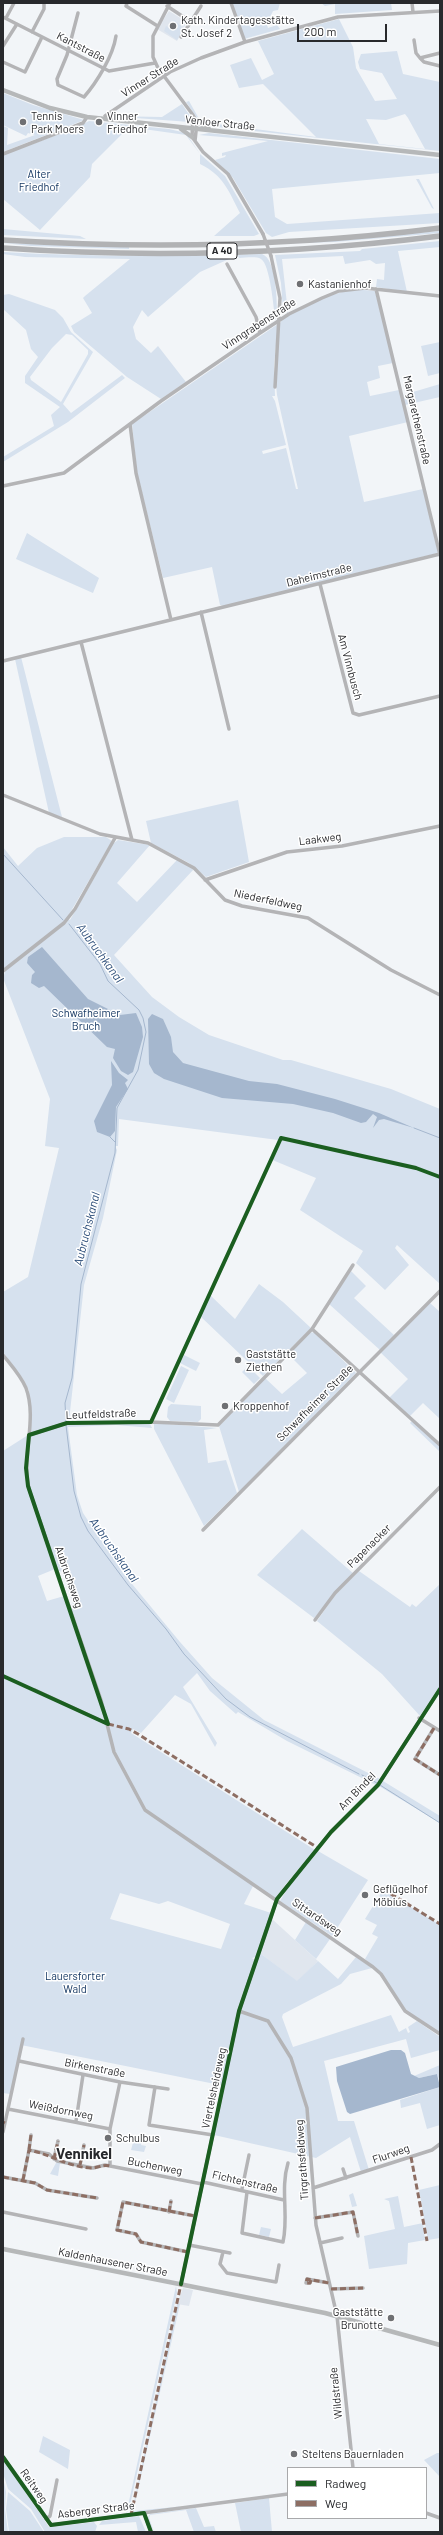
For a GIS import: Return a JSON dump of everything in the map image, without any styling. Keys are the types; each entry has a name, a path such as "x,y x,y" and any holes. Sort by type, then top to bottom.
{"highway":[{"name":"A 40","path":"3,240 125,244 221,243 354,236 440,228"},
{"name":"A 40","path":"3,248 121,252 222,251 332,246 440,236"}],"main road":[{"name":"Venloer Straße","path":"3,90 50,108 87,117 440,155"},
{"path":"197,122 215,131"},
{"path":"180,128 194,139"},
{"name":"Kaldenhausener Straße","path":"3,2249 339,2316 440,2345"}],"street":[{"path":"4,17 14,3"},
{"path":"32,32 44,9 44,3"},
{"path":"127,3 126,6 156,25"},
{"path":"232,3 244,42"},
{"path":"412,3 414,12"},
{"path":"191,22 169,5 156,25 152,43 155,63 197,122 194,129"},
{"path":"181,38 201,6"},
{"name":"Vinner Straße","path":"105,116 165,76 201,58 244,42 338,17 440,11"},
{"path":"78,13 68,51 57,79 58,84 84,98 115,44 116,36"},
{"name":"Kantstraße","path":"4,17 102,69 117,71 155,63"},
{"path":"3,46 17,24"},
{"path":"3,62 25,72 42,37"},
{"path":"414,40 416,53 420,58 424,62 440,66"},
{"path":"420,58 440,53"},
{"path":"192,115 194,139 203,152 228,174 263,234 271,256 280,298 275,387"},
{"path":"3,154 83,123 87,117"},
{"path":"227,264 256,318 260,333"},
{"name":"Vinngrabenstraße","path":"3,486 64,473 130,424 279,320 339,291 353,288 376,289 440,296"},
{"name":"Margarethenstraße","path":"376,289 440,555"},
{"path":"130,424 136,473 171,620"},
{"name":"Daheimstraße","path":"3,661 440,555"},
{"name":"Am Vinnbusch","path":"320,584 353,713 359,715 440,696"},
{"path":"201,612 229,729"},
{"path":"81,642 132,840"},
{"name":"Niederfeldweg","path":"3,794 100,834 148,844 168,852 194,868 226,900 234,904 295,914 314,921 392,970 440,995"},
{"name":"Laakweg","path":"205,880 286,852 342,846 440,826"},
{"path":"3,971 64,923 75,910 115,838"},
{"name":"Leutfeldstraße","path":"29,1434 65,1423 137,1422 218,1425 312,1329 353,1265"},
{"name":"Schwafheimer Straße","path":"203,1530 440,1291"},
{"path":"312,1329 440,1445"},
{"name":"Aubruchsweg","path":"3,1355 25,1386 30,1409 26,1468 28,1486 108,1724 114,1752 129,1784 151,1816"},
{"name":"Papenacker","path":"315,1620 335,1594 440,1487"},
{"name":"Am Bindel","path":"277,1900 331,1832 378,1785 398,1757 419,1718 440,1688"},
{"path":"35,1690 108,1724"},
{"path":"419,1718 440,1731"},
{"path":"434,1728 415,1758 440,1775"},
{"name":"Sittardsweg","path":"151,1816 277,1900 373,1967 381,1974 405,2011 440,2034"},
{"name":"Viertelsheideweg","path":"181,2284 239,2011 277,1900"},
{"name":"Tirgrathsfeldweg","path":"239,2011 268,2021 291,2058 307,2108 311,2133 312,2188 315,2218 330,2289 339,2316"},
{"path":"3,2132 23,2039"},
{"name":"Birkenstraße","path":"18,2061 83,2075 168,2090"},
{"path":"76,2121 83,2075"},
{"path":"110,2166 110,2129 120,2082"},
{"path":"155,2087 149,2125 213,2135"},
{"name":"Weißdornweg","path":"8,2109 76,2121 110,2129"},
{"path":"23,2180 31,2135"},
{"path":"54,2159 58,2141"},
{"name":"Flurweg","path":"312,2188 432,2150 440,2144"},
{"path":"80,2165 84,2145"},
{"name":"Buchenweg","path":"29,2150 49,2154 54,2159 93,2168 101,2165 110,2166 203,2183"},
{"path":"242,2189 249,2155"},
{"path":"247,2192 242,2233 283,2242 284,2181 288,2163"},
{"path":"344,2169 346,2178"},
{"path":"3,2177 35,2183 47,2190 97,2198"},
{"name":"Fichtenstraße","path":"203,2183 242,2189 247,2192 284,2200"},
{"path":"169,2212 171,2201"},
{"path":"188,2252 141,2242 136,2234 117,2230 123,2202 195,2216"},
{"path":"3,2212 86,2228"},
{"path":"315,2218 353,2212 358,2236"},
{"path":"320,2243 342,2238"},
{"path":"189,2246 230,2253"},
{"path":"223,2252 220,2264 227,2273 276,2282 280,2265"},
{"path":"311,2280 329,2283"},
{"path":"330,2289 363,2288"},
{"name":"Wildstraße","path":"339,2316 353,2467"},
{"name":"Reitweg","path":"3,2457 51,2525"},
{"path":"46,2519 50,2516 57,2480"},
{"name":"Asberger Straße","path":"51,2525 287,2494"},
{"path":"144,2513 151,2532"},
{"path":"427,2513 440,2518"}],"shaded area":[{"name":"Kath. Kindertagesstätte St. Josef 2","path":"169,11 187,22 177,41 157,29"},
{"path":"272,1919 318,1961 297,1982 260,1953"},
{"path":"183,2288 193,2290 189,2306 177,2304"}],"green space":[{"path":"232,3 280,3 278,10 273,11 267,26 268,28 277,25 280,29 244,39"},
{"path":"321,3 391,3 392,10 335,14 335,4 325,6"},
{"path":"339,19 353,47 356,68 375,101 397,99 382,73 360,69 358,62 361,54 397,51 403,74 440,82 440,151 217,127 199,121 186,102 189,101 198,117 209,123 316,137 263,84 239,88 230,65 251,58 262,80 274,74 258,41","holes":["405,114 425,149 379,144 366,119 386,120"]},
{"path":"174,20 181,26 182,32 177,40 164,31 166,26 169,28"},
{"path":"3,93 33,105 84,120 3,152 3,126 8,128 7,145 35,135 28,133 26,136 3,125"},
{"path":"182,104 190,116 190,122 108,116 162,117"},
{"name":"Alter Friedhof","path":"89,121 169,129 186,133 200,154 186,135 129,127 92,164 90,177 40,230 3,199 3,155 73,129"},
{"path":"209,133 440,159 440,173 272,189 275,217 287,224 440,213 440,223 289,232 272,237 266,233 233,178 215,160 225,157 226,155 222,156 222,153 268,141 199,135"},
{"path":"200,154 225,176 259,234 254,236 214,236 240,213 220,179 215,173 200,164"},
{"path":"416,179 419,179 434,209 432,208"},
{"path":"3,229 80,236 86,239 3,235"},
{"path":"440,231 440,233 335,242 271,244"},
{"path":"440,241 440,247 398,251 407,292 376,287 377,279 384,280 385,263 376,264 370,260 345,264 343,256 282,259 288,313 283,311 281,283 275,255 360,251 362,249"},
{"path":"3,243 129,247 129,249 31,246"},
{"path":"3,252 132,256 262,254 271,264 275,282 277,317 275,320 271,287 264,263 259,258 239,258 238,255 200,272 148,317 142,310 133,327 136,339 151,353 158,346 186,382 161,399 127,377 74,332 71,326 92,313 83,298 130,259 25,257 3,254"},
{"path":"353,289 375,291 393,363 378,366 380,378 367,382 370,396 399,390 408,422 349,436 364,502 423,489 438,553 223,606 220,605 212,567 163,578 137,472 132,424 278,324 274,366 275,396 272,396 275,401 286,445 262,451 263,454 286,448 296,489 298,489 277,395 275,374 280,323 302,307"},
{"path":"9,294 55,310 63,318 71,332 93,352 63,404 71,413 122,375 125,378 68,422 3,462 3,457 54,426 51,415 60,407 25,383 25,376 38,357 31,349 26,330 3,309 3,295","holes":["66,334 72,335 88,350 88,354 61,402 31,380 30,377 52,348"]},
{"path":"440,342 440,373 428,376 421,346"},
{"path":"440,384 440,397 405,405 403,395"},
{"path":"27,533 99,578 93,593 16,559"},
{"path":"21,657 62,817 49,813 15,659"},
{"path":"238,800 249,862 206,877 189,863 151,843 146,821"},
{"name":"Schwafheimer Bruch","path":"64,837 106,837 112,841 67,918 70,920 114,843 118,840 150,845 117,883 137,902 177,860 194,869 114,955 152,997 179,1017 209,1035 283,1060 291,1060 391,1089 440,1109 440,1284 397,1245 395,1248 409,1265 385,1290 356,1263 363,1251 300,1210 316,1178 270,1159 278,1140 119,1119 118,1146 115,1146 117,1150 103,1218 84,1285 69,1421 31,1432 29,1391 25,1382 3,1352 3,1292 28,1277 59,1148 45,1146 50,1099 3,978 5,972 3,969 3,847 18,866 37,848"},
{"path":"351,1271 366,1286 354,1298 394,1335 380,1350 329,1304"},
{"path":"259,1284 283,1302 311,1328 263,1376 200,1316 210,1295 235,1319"},
{"path":"430,1303 440,1312 440,1419 423,1403 410,1416 389,1398 408,1379 380,1352"},
{"path":"310,1332 315,1333 356,1373 239,1492 219,1426 265,1378 282,1394 307,1373 288,1354"},
{"path":"184,1355 200,1363 196,1371 180,1363"},
{"path":"181,1366 189,1370 174,1403 166,1399"},
{"path":"248,1366 260,1378 254,1384 242,1372"},
{"path":"171,1404 201,1406 201,1419 198,1422 170,1421 167,1417 168,1407"},
{"path":"412,1421 440,1446 440,1452 410,1423"},
{"path":"154,1423 217,1428 204,1430 208,1463 226,1460 237,1493 204,1526 154,1429"},
{"name":"Lauersforter Wald","path":"68,1424 150,1424 152,1428 116,1425 68,1427 77,1495 83,1513 123,1573 212,1678 264,1720 380,1779 376,1785 287,1741 238,1712 236,1714 210,1691 197,1673 183,1687 217,1743 215,1747 191,1704 175,1695 141,1733 133,1729 131,1733 315,1850 285,1885 275,1901 253,1886 244,1904 271,1913 256,1957 252,1958 257,1962 260,1953 297,1981 318,1961 338,1979 356,1957 372,1968 350,1974 341,1984 283,2014 282,2017 293,2047 391,2015 399,2032 406,2028 408,2033 410,2032 408,2027 417,2021 440,2037 440,2050 411,2058 406,2039 324,2061 338,2121 354,2121 369,2170 361,2172 350,2137 316,2158 214,2135 225,2086 21,2045 10,2094 3,2093 3,1451 28,1435","holes":["55,1569 62,1572 73,1604 67,1606 64,1596 47,1601 38,1576","120,1893 159,1904 168,1901 230,1924 221,1949 110,1919"]},
{"path":"302,1529 354,1574 314,1618 257,1575"},
{"path":"359,1571 410,1607 412,1604 416,1607 440,1584 440,1686 420,1716 382,1674 317,1621 335,1595"},
{"path":"383,1781 440,1816 440,1823 379,1786"},
{"path":"318,1851 368,1880 332,1936 280,1901 287,1889"},
{"path":"383,1890 440,1925 440,2033 407,2011 382,1974 365,1959 378,1937 372,1934 377,1925 365,1919"},
{"path":"306,1922 330,1939 316,1959 295,1940"},
{"path":"440,2065 440,2082 437,2074 419,2078 414,2076"},
{"path":"440,2087 440,2125 427,2129 420,2103 401,2108 400,2100"},
{"path":"134,2139 142,2141 141,2145 146,2146 144,2152 131,2150"},
{"path":"56,2163 60,2163 58,2176 50,2174"},
{"path":"440,2185 440,2238 428,2240 419,2190"},
{"path":"353,2193 357,2206 352,2207 349,2195"},
{"path":"398,2196 404,2227 423,2223 425,2240 408,2243 407,2264 369,2269 364,2236 395,2229 389,2201 384,2199"},
{"path":"261,2227 271,2229 269,2237 259,2235"},
{"path":"176,2286 177,2293 130,2505 126,2515"},
{"path":"177,2304 180,2304 133,2511 185,2506 133,2513 132,2511"},
{"path":"43,2436 70,2450 68,2469 39,2452"},
{"path":"437,2453 440,2453 440,2477 424,2460"},
{"path":"3,2459 49,2527 94,2522 97,2526 95,2532 45,2532 31,2509 8,2489 3,2473"},
{"path":"3,2477 6,2492 5,2509 8,2532 3,2532"},
{"path":"8,2492 30,2511 44,2532 9,2532 6,2509"},
{"path":"269,2498 272,2532 241,2532 235,2503"},
{"path":"196,2508 204,2527 214,2526 216,2532 194,2532 186,2510 150,2515 149,2518 154,2532 147,2519 150,2514"},
{"path":"139,2516 146,2532 138,2532 136,2522 99,2525 102,2521"}],"water":[{"path":"42,947 88,999 120,1015 136,1013 142,1027 143,1037 133,1072 128,1075 121,1071 113,1058 115,1049 107,1047 44,986 39,988 31,983 32,975 35,972 27,963 28,957"},
{"path":"152,1014 163,1019 171,1037 173,1052 183,1063 249,1081 277,1084 335,1099 379,1113 414,1128 384,1119 379,1120 373,1128 377,1117 373,1114 366,1122 361,1123 333,1113 293,1104 222,1098 164,1079 154,1073 149,1064 148,1019"},
{"path":"111,1061 119,1073 128,1080 125,1083 128,1089 116,1107 115,1131 110,1137 97,1132 94,1121 112,1085"},
{"path":"391,2050 401,2050 405,2053 411,2074 419,2078 437,2074 440,2087 350,2114 347,2112 337,2081 336,2067"}],"waterway":[{"name":"Aubruchkanal","path":"3,854 63,920"},
{"name":"Aubruchskanal","path":"66,1422 65,1403 72,1378 81,1284 115,1153 117,1108 138,1070 146,1032 143,1018 139,1010 108,981 100,964 69,924"},
{"path":"414,1128 440,1138"},
{"name":"Aubruchkanal","path":"110,1137 115,1142"},
{"name":"Aubruchskanal","path":"66,1425 74,1491 81,1517 88,1531 128,1585 166,1629 184,1654 226,1699 250,1717 359,1774"},
{"name":"Aubruchkanal","path":"362,1775 377,1783"},
{"name":"Aubruchkanal","path":"380,1785 440,1823"}],"marked path":[{"path":"108,1724 129,1729 138,1734 318,1848"},
{"path":"434,1728 415,1759 440,1775"},
{"path":"383,1889 440,1924"},
{"path":"29,2150 31,2135"},
{"path":"54,2159 58,2141"},
{"path":"80,2165 84,2145"},
{"path":"23,2180 29,2150 83,2167 91,2168 105,2165 110,2166"},
{"path":"411,2157 427,2241"},
{"path":"3,2177 35,2183 47,2190 97,2198"},
{"path":"169,2212 171,2201"},
{"path":"188,2252 141,2242 136,2234 117,2230 123,2202 195,2216"},
{"path":"315,2218 353,2212 358,2236"},
{"path":"311,2280 310,2283 306,2283 307,2279 329,2283"},
{"path":"131,2515 181,2284"},
{"path":"331,2289 363,2288"}],"cycle path":[{"path":"108,1724 28,1486 26,1468 29,1435 67,1423 151,1422 281,1138 416,1168 440,1177"},
{"path":"3,1676 108,1724"},
{"path":"181,2284 239,2011 277,1899 331,1832 378,1785 440,1689"},
{"path":"3,2457 51,2525 144,2513 151,2532"}],"place":[{"name":"Kath. Kindertagesstätte St. Josef 2","path":"173,26"},
{"name":"Tennis Park Moers","path":"23,122"},
{"name":"Vinner Friedhof","path":"99,122"},
{"name":"Kastanienhof","path":"300,284"},
{"name":"Gaststätte Ziethen","path":"238,1360"},
{"name":"Kroppenhof","path":"225,1406"},
{"name":"Geflügelhof Möbius","path":"365,1895"},
{"name":"Schulbus","path":"108,2138"},
{"name":"Gaststätte Brunotte","path":"391,2318"},
{"name":"Steltens Bauernladen","path":"294,2454"}],"district":[{"name":"Vennikel","path":"84,2154"}]}
